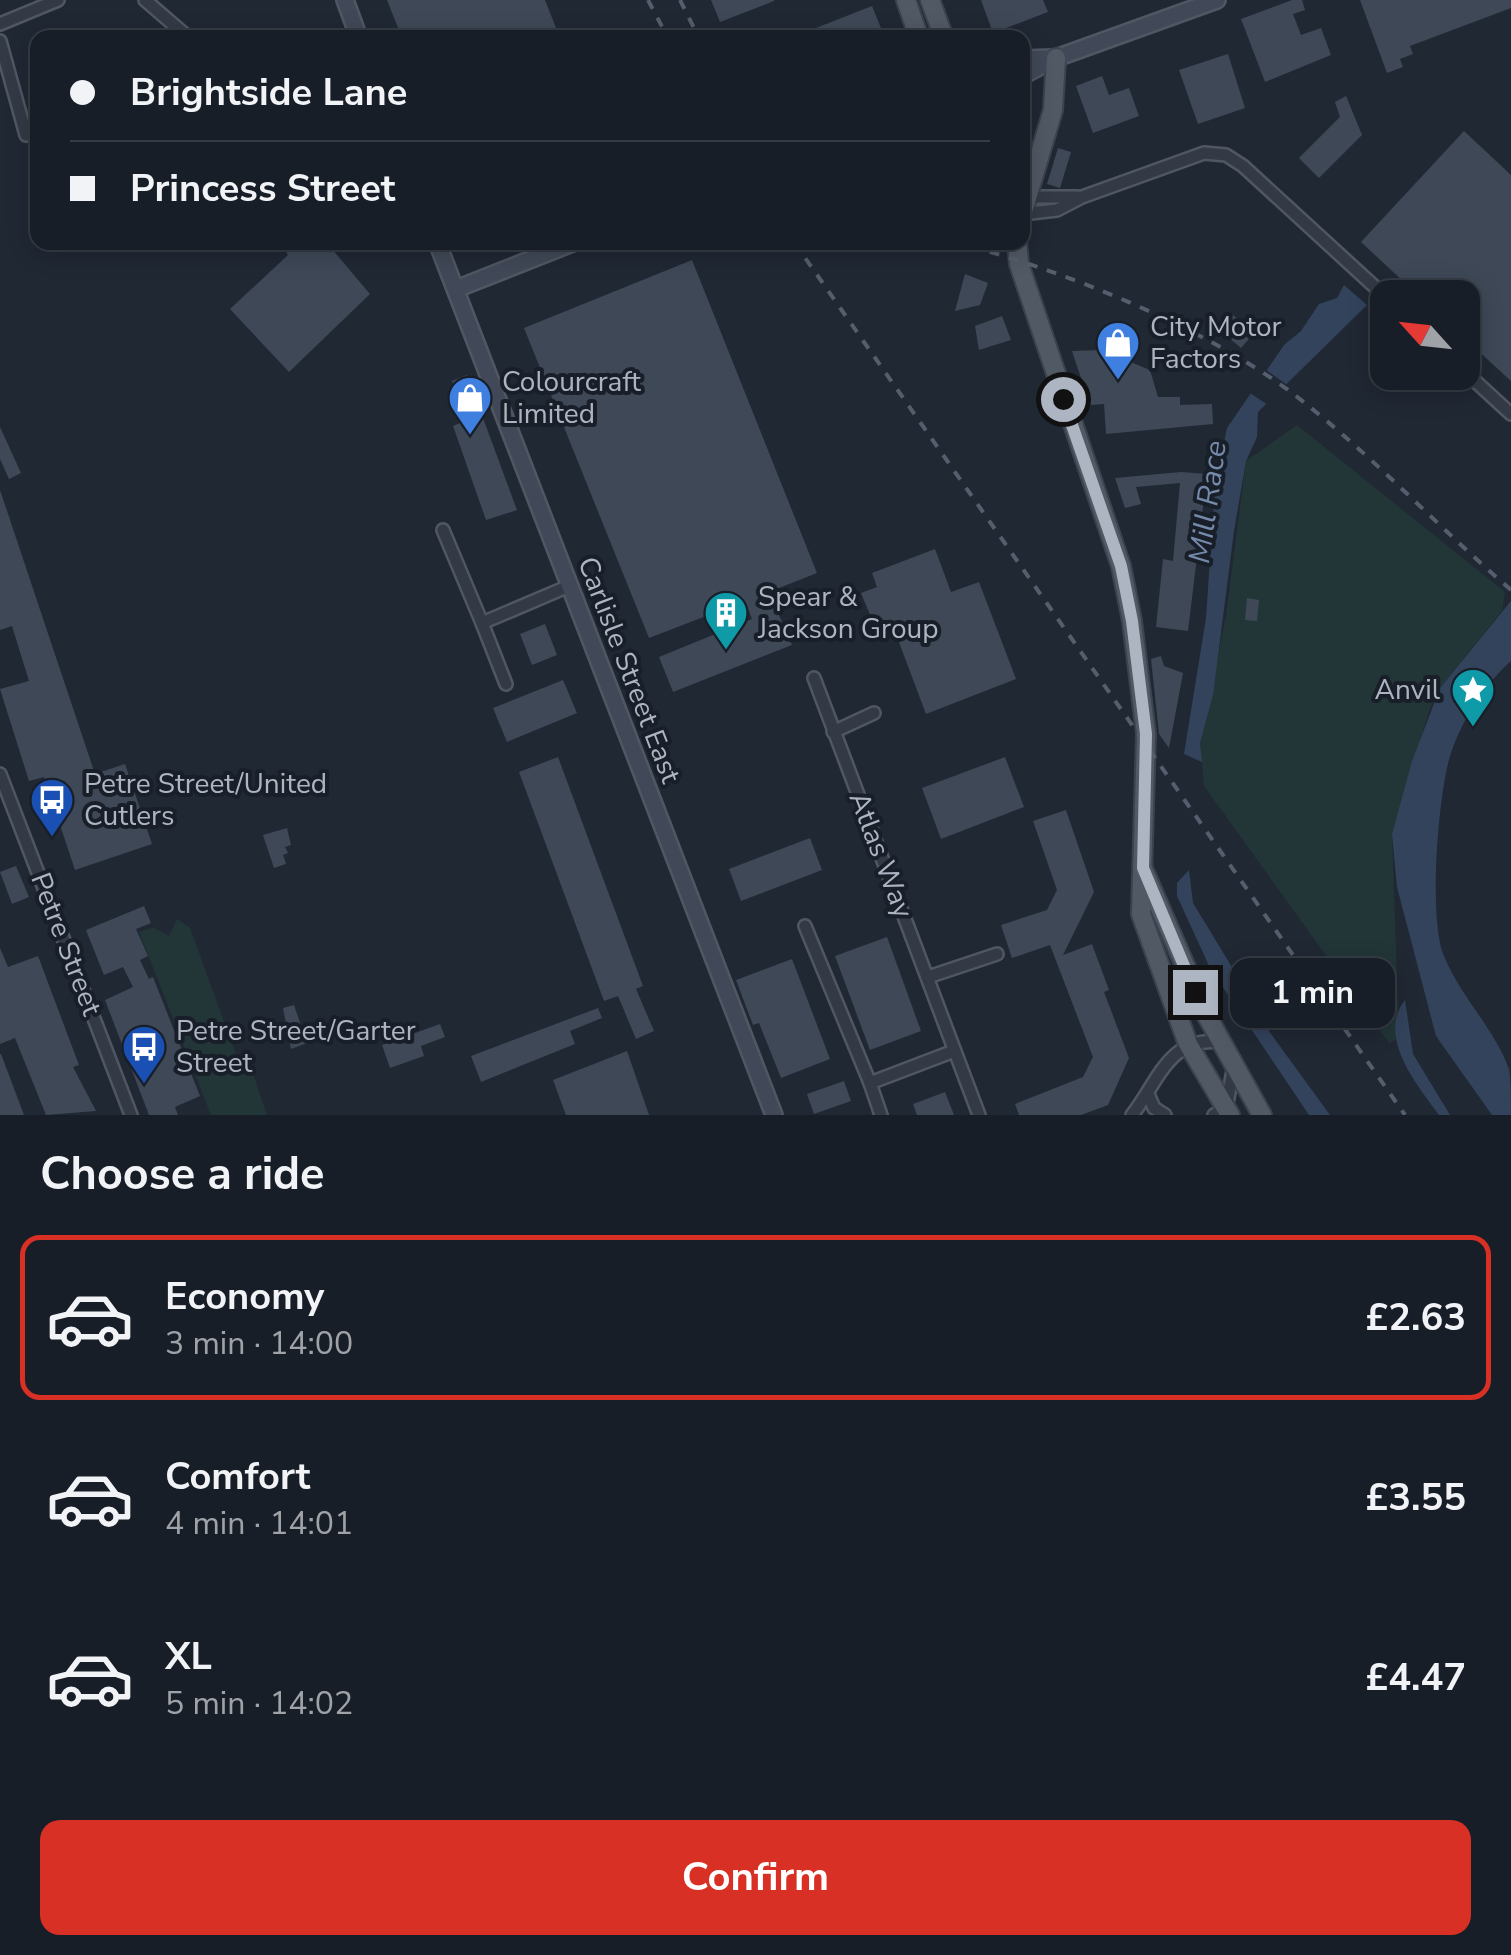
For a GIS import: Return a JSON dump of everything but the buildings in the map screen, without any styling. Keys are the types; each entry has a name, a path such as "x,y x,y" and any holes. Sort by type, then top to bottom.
{"main road":[{"path":"345,0 357,30"},
{"path":"906,0 916,30"},
{"path":"1030,72 1056,58 1216,0"},
{"path":"933,6 941,30"},
{"path":"933,6 952,30"},
{"path":"1030,59 1056,58"},
{"path":"1030,187 1058,86 1056,58"},
{"name":"Carlisle Street East","path":"438,250 456,288 774,1115"},
{"path":"456,288 554,250"},
{"path":"1008,250 1018,264"},
{"path":"1017,250 1018,264 1121,566 1145,721 1139,906 1148,942 1188,1044 1224,1113"},
{"path":"1143,868 1220,1042 1262,1115"}],"street":[{"path":"0,24 58,0"},
{"path":"145,0 180,30"},
{"path":"0,41 26,135"},
{"path":"1030,207 1082,197 1204,153 1226,155 1244,166 1370,282"},
{"path":"1480,386 1511,414"},
{"path":"443,530 506,684"},
{"path":"482,623 570,586"},
{"name":"Atlas Way","path":"814,678 979,1115"},
{"path":"833,732 874,712"},
{"name":"Petre Street","path":"0,774 131,1115"},
{"path":"805,926 881,1115"},
{"path":"928,977 997,954"},
{"path":"1132,1115 1171,1056 1188,1044 1220,1042"},
{"path":"870,1083 954,1051"},
{"path":"1224,1113 1234,1065"},
{"path":"1148,1094 1154,1108 1165,1115"}],"shaded area":[{"path":"1297,425 1505,592 1502,611 1440,688 1429,711 1392,834 1399,1037 1389,1043 1204,786 1200,743 1226,616 1246,461"},
{"path":"177,919 190,928 241,1068 250,1065 267,1115 211,1115 139,932 153,927 169,936"}],"water":[{"path":"1344,285 1367,305 1258,412 1257,437 1246,461 1234,531 1213,695 1200,743 1202,762 1184,754 1206,618 1215,486 1227,428 1284,345 1301,331 1319,304 1337,298"},
{"path":"1511,601 1511,661 1476,702 1452,750 1437,854 1437,914 1444,956 1509,1069 1511,1115 1492,1115 1436,1036 1397,887 1392,834 1412,761 1440,688"},
{"path":"1189,870 1193,903 1255,1005 1264,1009 1269,1031 1330,1115 1309,1115 1210,968 1177,896 1177,883"},
{"path":"1405,1000 1413,1054 1450,1115 1439,1115 1397,1045 1397,1014"}],"pier":[{"path":"1259,365 1293,389 1271,407 1244,389"}],"railway":[{"path":"648,0 664,30"},
{"path":"680,0 695,30"},
{"path":"800,250 1405,1115"},
{"path":"982,250 1131,303 1261,371 1351,442 1511,590"}],"place":[{"name":"City Motor Factors","path":"1118,381"},
{"name":"Colourcraft Limited","path":"470,436"},
{"name":"Spear & Jackson Group","path":"726,651"},
{"name":"Anvil","path":"1473,728"},
{"name":"Petre Street/United Cutlers","path":"52,838"},
{"name":"Petre Street/Garter Street","path":"144,1085"}],"route":[{"path":"1063,399 1121,566 1132,621 1146,734 1143,868 1195,992"}],"water label":[{"name":"Mill Race","path":"1208,502"}]}
